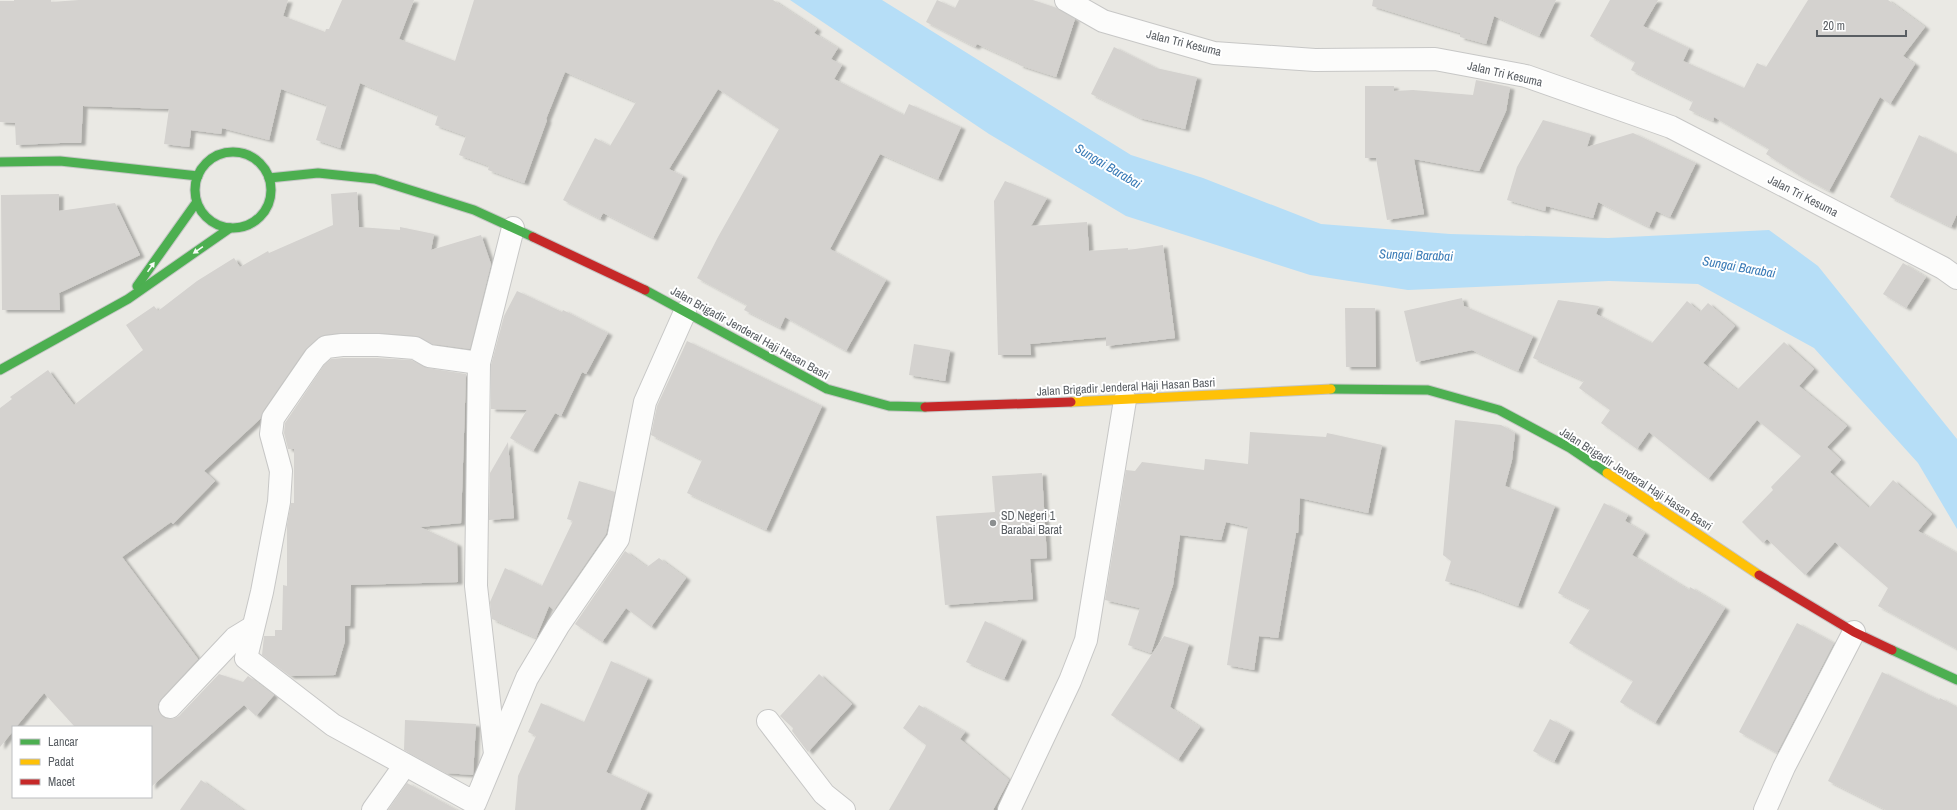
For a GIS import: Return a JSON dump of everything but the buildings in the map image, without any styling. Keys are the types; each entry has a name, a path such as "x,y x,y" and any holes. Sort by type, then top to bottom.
{"main road":[{"path":"228,152 240,153 253,158 263,167 269,178 271,192 269,205 262,216 251,224 239,228 230,228 213,223 203,214 196,203 195,189 198,176 204,165 215,157 228,152"},
{"path":"0,162 60,161 198,176"},
{"name":"Jalan Brigadir Jenderal Haji Hasan Basri","path":"269,178 318,173 375,179 474,210 625,279 826,389 889,406 931,407 1125,400 1352,388 1428,390 1499,410 1570,448 1756,573 1854,632 1957,680"},
{"path":"128,299 196,203"},
{"path":"0,370 128,299 230,228"}],"street":[{"name":"Jalan Tri Kesuma","path":"1066,0 1103,21 1214,53 1315,60 1435,58 1526,76 1671,127 1943,268 1957,278"},
{"path":"495,755 476,586 479,363 512,228"},
{"path":"479,363 430,356 415,348 378,345 342,345 326,347 315,358 273,418 271,434 281,471 279,502 246,658 333,725 478,807 495,755 528,678 558,626 618,539 645,402 685,312"},
{"path":"1009,810 1070,680 1086,640 1125,400"},
{"path":"170,707 235,638 253,627"},
{"path":"1765,810 1784,767 1854,632"},
{"path":"768,721 824,794 844,810"},
{"path":"374,810 405,765"}],"water":[{"name":"Sungai Barabai","path":"790,0 882,0 1131,155 1203,178 1321,224 1450,234 1608,238 1769,230 1818,266 1957,439 1957,529 1918,463 1814,348 1698,284 1609,281 1408,290 1310,275 1126,216 989,134"}],"traffic: fast":[{"path":"233,152 248,155 260,163 268,175 271,190 268,205 260,217 248,225 233,228 218,225 206,217 198,205 195,190 198,175 206,163 218,155 233,152"},
{"path":"0,162 60,161 198,176"},
{"path":"269,178 318,173 375,179 474,210 533,237"},
{"path":"137,286 196,203"},
{"path":"0,370 128,299 230,228"},
{"path":"645,290 827,389 889,406 925,407"},
{"path":"1331,389 1428,390 1499,410 1570,448 1607,473"},
{"path":"1892,650 1957,680"}],"traffic: slow":[{"path":"1071,402 1331,389"},
{"path":"1607,473 1759,575"}],"traffic: jam":[{"path":"533,237 645,290"},
{"path":"925,407 1071,402"},
{"path":"1759,575 1854,632 1892,650"}],"place":[{"name":"SD Negeri 1 Barabai Barat","path":"993,523"}]}
